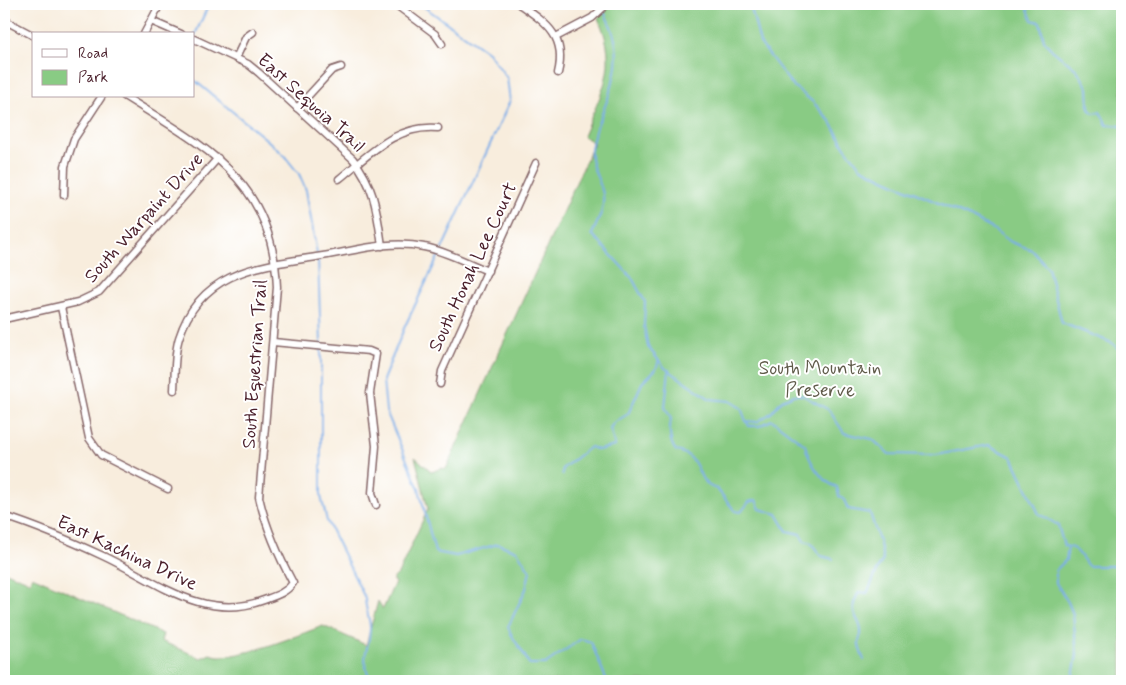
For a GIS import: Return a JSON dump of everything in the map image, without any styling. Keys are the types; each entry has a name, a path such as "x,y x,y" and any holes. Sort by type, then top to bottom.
{"street":[{"path":"145,32 160,4"},
{"path":"395,4 436,34 442,44"},
{"path":"519,4 551,29 556,37 561,61 558,73"},
{"path":"556,37 600,12 607,4"},
{"path":"4,20 32,35"},
{"path":"151,20 177,32"},
{"path":"236,58 246,37 253,32"},
{"name":"East Sequoia Trail","path":"195,39 236,58 259,73 358,164 375,197 382,246"},
{"path":"297,108 332,70 341,67"},
{"path":"64,195 65,166 74,139 101,98"},
{"name":"South Equestrian Trail","path":"127,98 208,149 229,168 250,194 270,235 276,262 277,287 259,497 266,525 278,556 293,583"},
{"path":"339,179 392,137 418,128 438,128"},
{"name":"South Warpaint Drive","path":"4,319 62,307 90,298 108,284 218,158"},
{"name":"South Honah Lee Court","path":"440,384 442,371 536,163"},
{"path":"174,390 178,339 187,318 202,297 222,280 246,269 276,262 382,246 408,244 445,253 488,271"},
{"path":"62,307 89,438 101,455 168,489"},
{"path":"273,342 369,351 377,356 370,381 376,446 372,493 376,505"},
{"name":"East Kachina Drive","path":"4,516 39,528 106,557 172,594 192,602 210,605 244,605 288,590 293,583"}],"green space":[{"name":"South Mountain Preserve","path":"612,4 1122,4 1122,681 4,681 4,571 30,582 32,576 163,634 161,641 201,658 210,654 220,656 248,652 323,626 366,645 378,601 383,609 395,582 392,580 398,574 428,509 415,457 432,472 441,468 446,469 594,143 583,136 602,92 608,65 608,50 598,18"}],"waterway":[{"path":"195,35 209,4"},
{"path":"420,4 488,52 507,78 510,101 442,249"},
{"path":"427,4 429,10"},
{"path":"599,4 615,37 617,59 613,82 592,143 591,156 593,167 603,194 603,205 592,234 632,278 645,302 644,326 648,347 665,368 710,399 730,401 741,408 746,421 757,422 771,413 782,400 794,395 802,395 829,410 844,433 872,439 889,454 936,455 989,445 1012,457 1039,514 1058,525 1064,546 1076,550 1088,566 1122,566"},
{"path":"750,4 760,43 792,85 813,102 831,122 844,146 860,167 970,217 993,229 1011,242 1032,250 1048,268 1062,323 1112,343 1122,352"},
{"path":"1026,4 1032,20 1040,22 1044,40 1052,50 1077,70 1088,88 1089,109 1093,113 1100,112 1107,125 1122,126"},
{"path":"195,81 283,154 299,174 306,190 317,254"},
{"path":"440,253 405,326 383,380 386,411 419,489 435,552 456,556 498,544 517,551 530,571 526,589 508,627 529,664 545,664 581,639 591,642 607,681"},
{"path":"318,259 321,344"},
{"path":"321,349 321,496 327,521 365,598 370,628 365,660 367,673 371,681"},
{"path":"562,474 563,468 590,447 598,450 615,446 610,428 615,422 628,414 642,383 656,369 659,360"},
{"path":"669,370 665,407 671,419 670,436 676,451 691,458 705,482 717,489 735,511 741,512 749,502 756,500 760,509 777,514 787,531 800,534 804,541 811,543 821,556 833,559"},
{"path":"747,422 749,426 759,426 772,420 805,445 809,458 816,470 826,481 837,487 839,496 844,500 848,509 870,513 883,560 867,593 859,592 855,600 855,616 861,628 859,645 864,660"},
{"path":"1068,547 1066,560 1056,570 1056,583 1073,614 1077,655 1072,681"}]}
